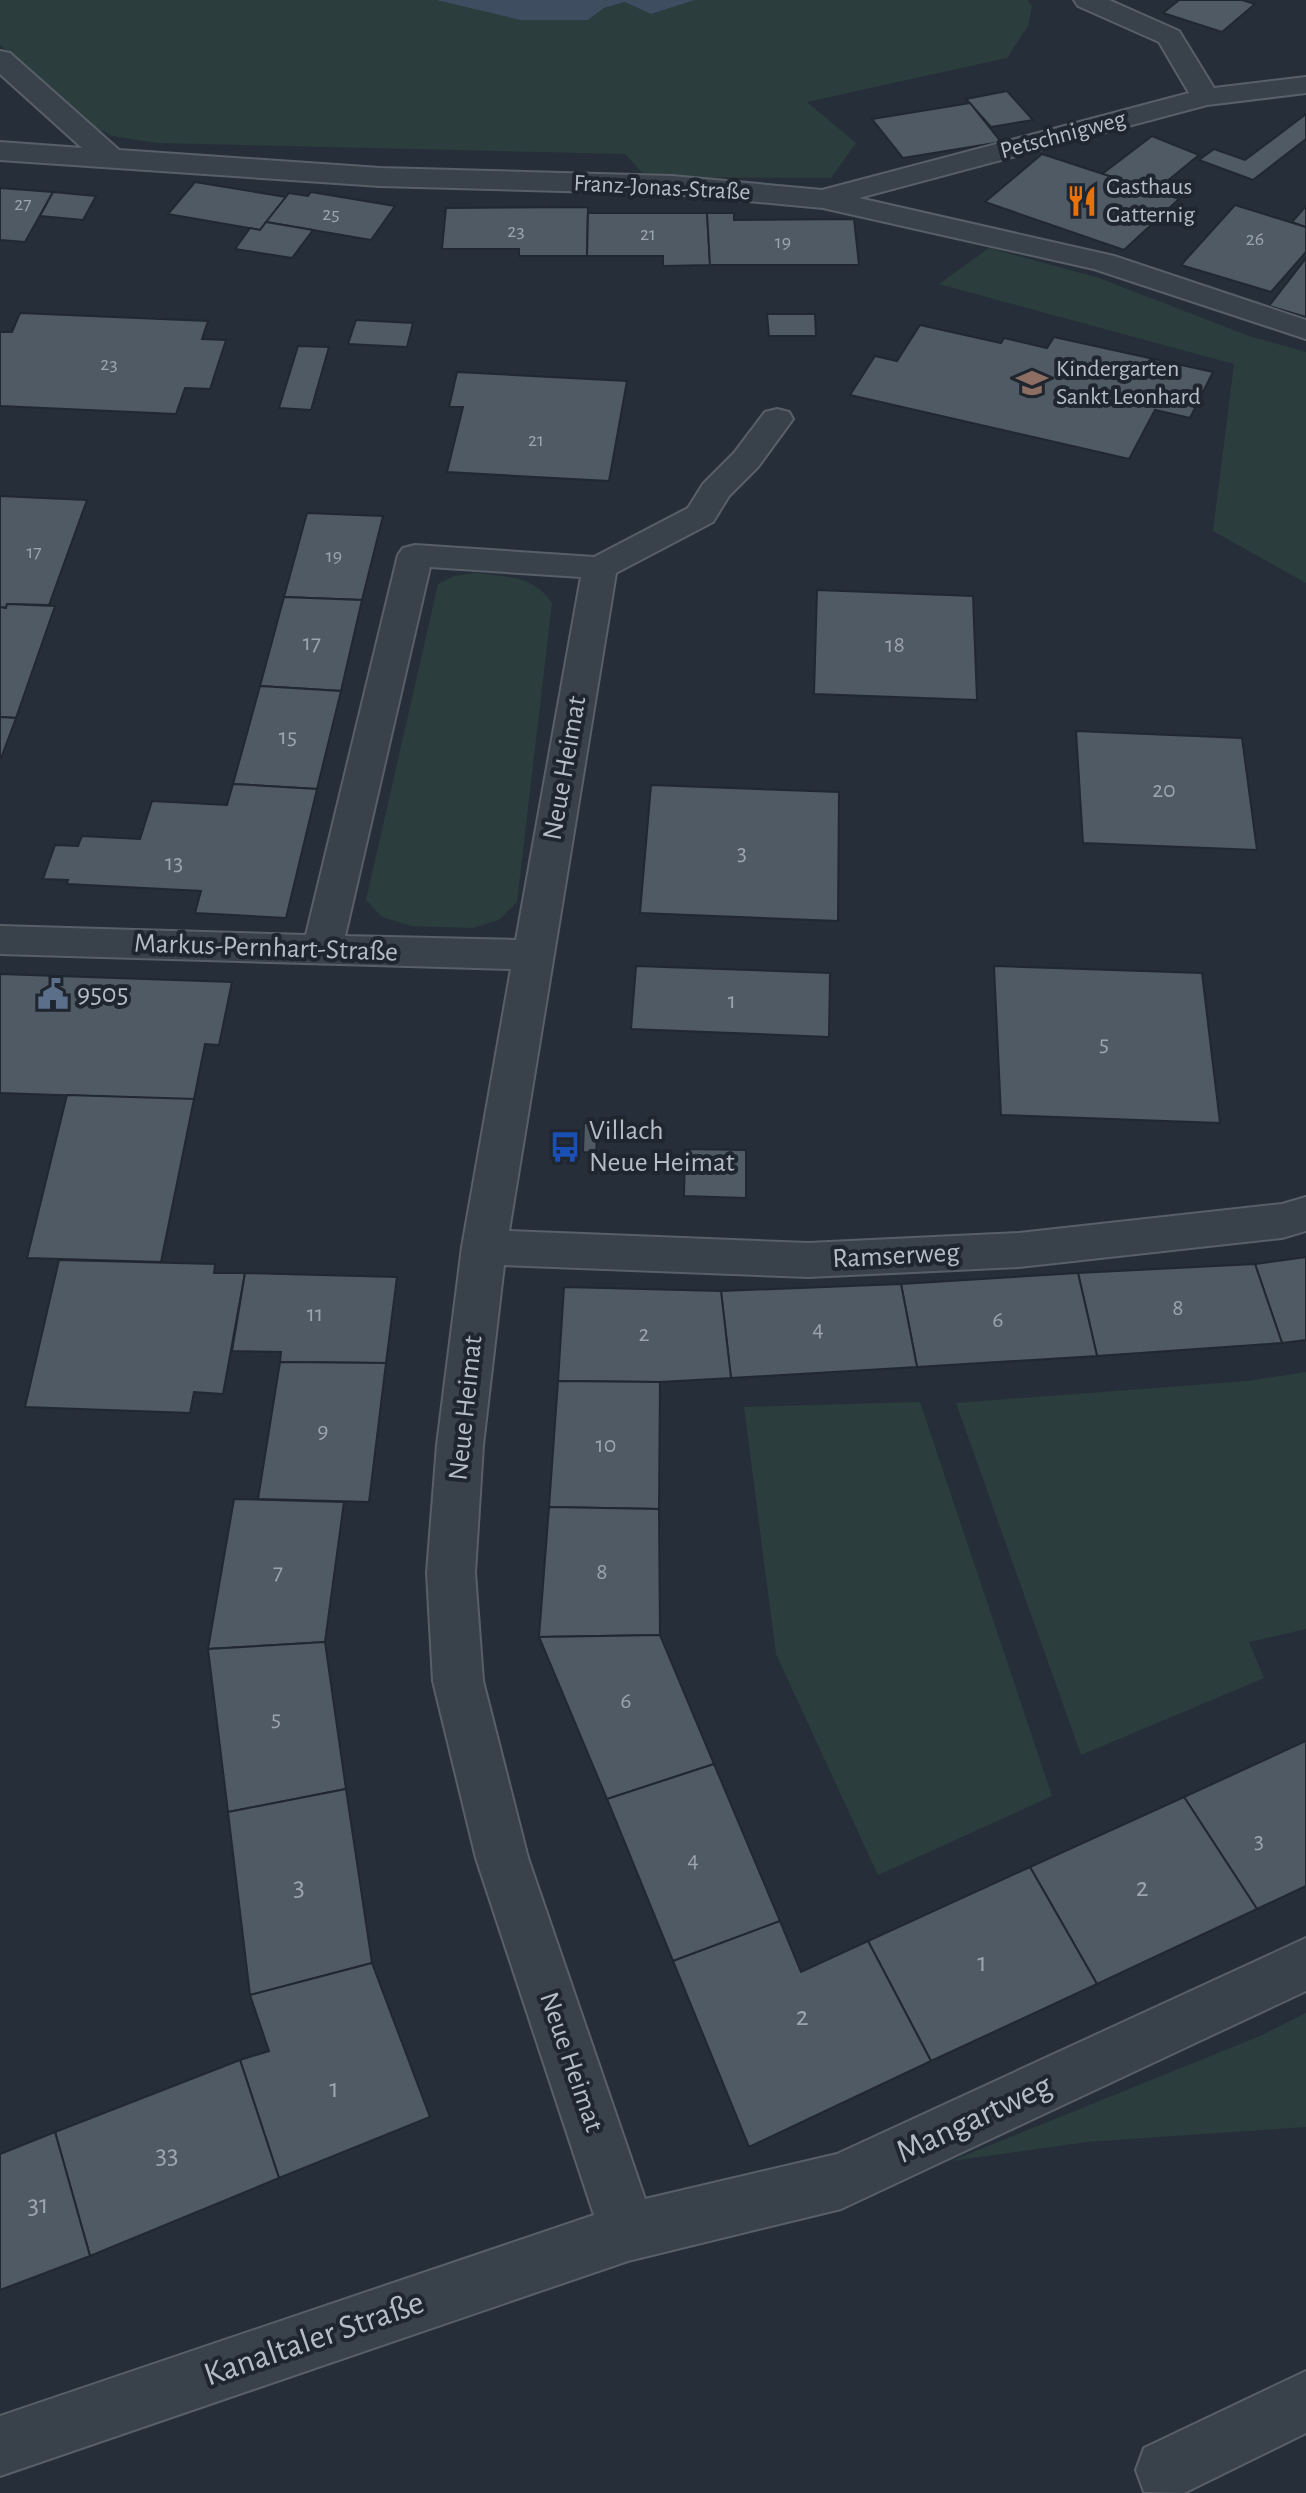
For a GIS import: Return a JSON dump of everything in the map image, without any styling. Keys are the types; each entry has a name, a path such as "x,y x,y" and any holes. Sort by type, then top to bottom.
{"street":[{"path":"1087,0 1169,37 1206,97"},
{"path":"0,59 110,158"},
{"name":"Petschnigweg","path":"823,199 1206,97 1306,85"},
{"name":"Franz-Jonas-Straße","path":"0,151 380,177 672,185 823,199 1103,262 1306,330"},
{"path":"322,949 415,555 600,568 701,515 715,491 746,460 777,419"},
{"name":"Neue Heimat","path":"600,568 484,1247 460,1445 451,1573 458,1681 502,1858 628,2232"},
{"name":"Markus-Pernhart-Straße","path":"0,940 532,955"},
{"name":"Ramserweg","path":"484,1247 808,1260 1019,1250 1282,1221 1306,1214"},
{"name":"Mangartweg","path":"628,2232 841,2181 1306,1964"},
{"name":"Kanaltaler Straße","path":"0,2446 628,2232"},
{"path":"1166,2470 1306,2401"}],"shaded area":[{"path":"0,0 436,0 520,20 588,20 604,8 626,2 651,14 695,0 1027,0 1032,6 1028,26 1007,58 807,102 856,143 831,178 646,177 625,154 157,143 112,136 86,123 0,45"},
{"path":"989,248 1099,278 1249,336 1306,352 1306,583 1213,531 1234,364 939,284"},
{"path":"475,573 528,582 552,603 517,902 499,920 473,928 412,926 382,917 366,900 438,584 454,576"},
{"path":"1306,1372 1306,1629 1249,1642 1264,1678 1081,1755 956,1403 1248,1381"},
{"path":"920,1402 1052,1796 878,1875 776,1654 744,1407"},
{"path":"1306,2013 1306,2127 1087,2142 951,2161 1260,2036"}],"water":[{"path":"436,0 695,0 651,14 625,2 604,8 588,20 520,20"}],"building":[{"path":"1179,0 1242,0 1255,4 1222,32 1163,13"},
{"path":"1007,91 1033,120 991,127 966,99"},
{"path":"970,103 1001,142 903,158 872,119"},
{"path":"1306,114 1306,139 1253,180 1199,160 1214,149 1245,160"},
{"path":"1152,136 1199,155 1155,191 1102,174"},
{"name":"Gasthaus Gatternig","path":"1042,154 1179,199 1124,250 985,202"},
{"path":"195,182 286,197 260,230 168,214"},
{"path":"0,188 53,192 25,242 0,240"},
{"path":"53,192 96,196 83,220 40,216"},
{"path":"311,192 395,206 371,240 266,222 289,193 308,196"},
{"path":"1235,205 1306,227 1306,252 1271,292 1181,265"},
{"path":"1306,206 1306,227 1292,222"},
{"path":"588,207 587,256 519,256 519,249 442,249 446,208"},
{"path":"588,213 707,213 710,265 663,266 663,256 587,256"},
{"path":"707,213 734,213 734,220 854,219 859,265 710,265"},
{"path":"266,222 313,230 292,258 235,249 250,228 260,230"},
{"path":"1306,258 1306,317 1269,306"},
{"path":"20,313 208,321 202,339 226,340 210,389 185,388 176,414 0,406 0,332 12,332"},
{"path":"767,314 815,314 816,336 769,336"},
{"path":"356,320 413,323 407,347 348,344"},
{"name":"Kindergarten Sankt Leonhard","path":"920,325 1001,343 1004,338 1047,348 1054,337 1213,372 1190,418 1155,410 1129,459 850,395 875,356 897,361"},
{"path":"298,346 329,347 311,410 279,408"},
{"path":"457,372 627,381 609,481 447,472 463,407 449,407"},
{"path":"0,496 87,500 49,605 7,604 6,608 0,607"},
{"path":"307,513 383,516 362,600 284,597"},
{"path":"817,590 973,596 977,700 814,694"},
{"path":"284,597 362,600 341,691 260,686"},
{"path":"7,604 55,606 16,718 0,717 0,607 6,608"},
{"path":"260,686 341,691 317,789 233,784"},
{"path":"0,717 16,718 0,761"},
{"path":"1076,731 1242,738 1257,850 1083,843"},
{"path":"233,784 317,789 286,918 195,913 201,891 67,884 68,880 43,879 55,845 78,846 82,836 140,839 152,801 227,805"},
{"path":"651,785 839,792 838,921 640,913"},
{"path":"636,966 830,973 829,1037 631,1029"},
{"path":"994,966 1202,973 1220,1123 1001,1115"},
{"path":"0,974 232,982 219,1045 205,1044 194,1099 0,1093"},
{"path":"67,1095 194,1099 161,1262 27,1258"},
{"path":"584,1123 598,1124 596,1153 583,1152"},
{"path":"685,1149 746,1150 746,1198 684,1196"},
{"path":"1306,1257 1306,1340 1282,1343 1255,1264"},
{"path":"59,1260 215,1264 214,1273 245,1273 223,1394 194,1392 190,1413 25,1407"},
{"path":"1255,1264 1282,1343 1097,1356 1078,1273"},
{"path":"245,1273 397,1277 386,1363 280,1362 281,1352 232,1351"},
{"path":"1078,1273 1097,1356 917,1367 901,1284"},
{"path":"901,1284 917,1367 731,1378 721,1291"},
{"path":"564,1287 721,1291 731,1378 660,1382 558,1381"},
{"path":"280,1362 386,1363 369,1502 258,1499"},
{"path":"558,1381 660,1382 659,1509 549,1507"},
{"path":"234,1499 344,1502 325,1642 208,1649"},
{"path":"549,1507 659,1509 660,1635 539,1637"},
{"path":"660,1635 714,1764 607,1799 539,1637"},
{"path":"325,1642 346,1789 228,1812 208,1649"},
{"path":"1306,1741 1306,1886 1257,1909 1184,1797"},
{"path":"714,1764 780,1921 673,1961 607,1799"},
{"path":"346,1789 372,1963 250,1995 228,1812"},
{"path":"1184,1797 1257,1909 1097,1984 1030,1867"},
{"path":"1030,1867 1097,1984 931,2061 868,1941"},
{"path":"780,1921 801,1972 868,1941 931,2061 749,2147 673,1961"},
{"path":"372,1963 430,2117 279,2178 240,2060 269,2051 250,1995"},
{"path":"240,2060 279,2178 90,2256 55,2132"},
{"path":"55,2132 90,2256 0,2290 0,2154"}],"place":[{"name":"Gasthaus Gatternig","path":"1082,201"},
{"name":"Kindergarten Sankt Leonhard","path":"1032,383"},
{"name":"9505","path":"53,994"},
{"name":"Villach Neue Heimat","path":"565,1147"}]}
